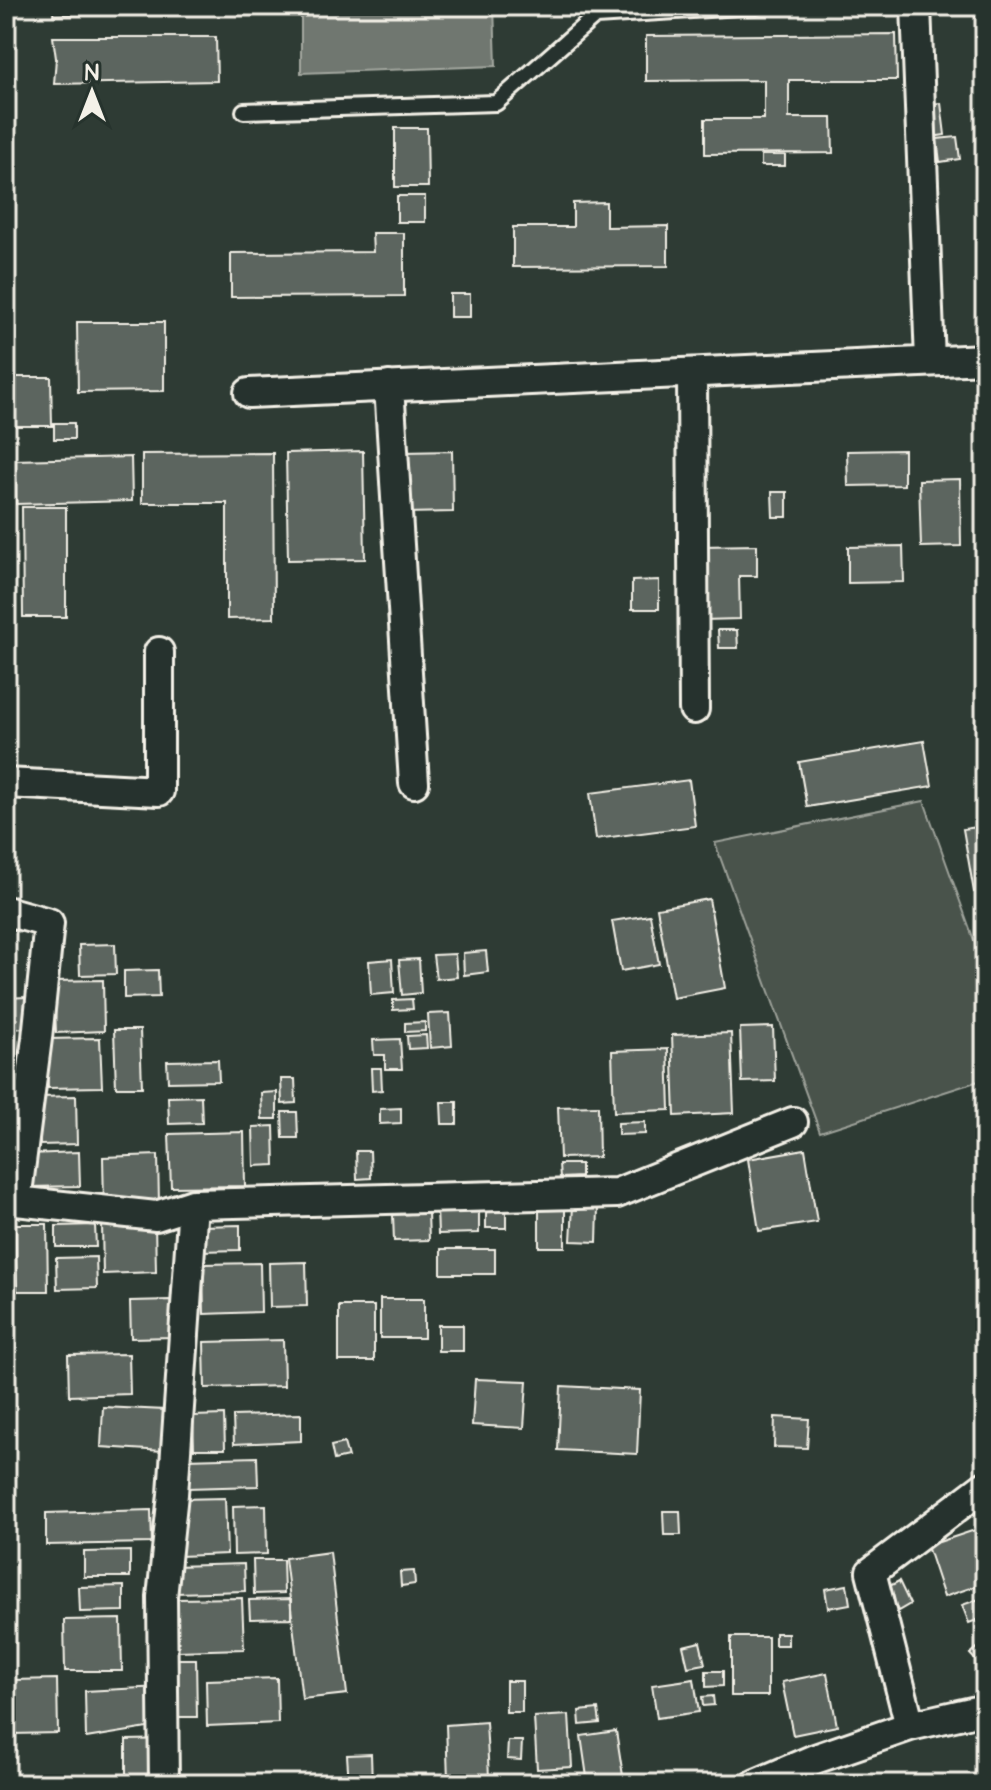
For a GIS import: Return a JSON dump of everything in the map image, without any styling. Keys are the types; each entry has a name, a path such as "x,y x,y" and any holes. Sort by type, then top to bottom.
{"street":[{"path":"916,6 930,361"},
{"path":"249,393 985,359"},
{"path":"692,373 694,709"},
{"path":"389,386 414,783"},
{"path":"6,783 159,791 159,652"},
{"path":"6,911 49,923 16,1201 156,1216 193,1204 617,1193 793,1122"},
{"path":"164,1784 162,1597 177,1450 193,1204"},
{"path":"910,1726 871,1572 985,1486"},
{"path":"756,1784 815,1759 910,1726 985,1709"}],"lane":[{"path":"244,111 496,103 595,16 757,6"}],"shaded area":[{"path":"301,6 494,6 496,66 301,73"},
{"path":"924,801 985,971 985,1079 820,1132 715,843"}],"building":[{"path":"54,6 216,6 216,12 53,15"},
{"path":"985,6 985,40 973,9"},
{"path":"6,34 13,34 13,79 6,79"},
{"path":"896,34 897,80 789,80 789,118 832,118 833,153 705,154 705,119 764,119 764,80 646,81 646,36"},
{"path":"53,37 216,37 217,81 54,84 56,58"},
{"path":"941,103 945,135 931,137 927,104"},
{"path":"6,106 14,106 15,150 6,151"},
{"path":"395,128 427,128 428,187 395,187"},
{"path":"957,137 960,159 940,162 937,139"},
{"path":"761,155 785,155 785,166 761,166"},
{"path":"13,174 13,219 6,220 6,175"},
{"path":"397,196 425,196 425,222 397,222"},
{"path":"606,202 606,227 668,226 668,266 513,267 513,227 573,227 573,203"},
{"path":"372,233 404,233 404,296 231,297 231,253 373,252"},
{"path":"450,294 470,294 470,317 450,317"},
{"path":"77,322 164,322 164,391 78,392"},
{"path":"6,344 9,344 9,429 6,429"},
{"path":"12,377 51,377 52,426 12,426"},
{"path":"54,423 74,423 74,439 54,439"},
{"path":"904,450 904,485 848,486 847,451"},
{"path":"363,451 365,559 288,560 286,453"},
{"path":"452,451 453,512 405,513 404,452"},
{"path":"273,453 274,618 227,619 227,503 142,503 142,454"},
{"path":"131,457 132,501 16,504 15,460"},
{"path":"960,479 961,546 921,547 919,480"},
{"path":"772,492 787,492 787,517 773,517"},
{"path":"22,507 66,507 66,617 23,617"},
{"path":"757,545 757,576 739,576 740,619 702,620 701,546"},
{"path":"903,546 904,582 848,583 848,547"},
{"path":"659,580 659,609 632,609 632,581"},
{"path":"718,630 737,630 738,648 719,648"},
{"path":"924,741 932,786 807,807 799,762"},
{"path":"689,780 695,826 596,839 590,793"},
{"path":"985,826 985,890 974,892 963,829"},
{"path":"709,899 725,988 673,998 657,908"},
{"path":"650,915 659,964 621,971 612,921"},
{"path":"115,944 116,974 80,975 79,945"},
{"path":"486,951 488,972 464,975 463,953"},
{"path":"455,954 457,977 436,979 433,955"},
{"path":"392,959 394,993 371,995 369,961"},
{"path":"419,959 421,993 402,995 399,960"},
{"path":"158,970 159,997 124,998 124,971"},
{"path":"103,980 104,1031 56,1033 54,981"},
{"path":"26,997 27,1028 6,1029 6,998"},
{"path":"412,999 413,1009 393,1010 393,1000"},
{"path":"450,1013 452,1046 430,1048 428,1014"},
{"path":"425,1022 425,1031 405,1032 405,1023"},
{"path":"773,1027 775,1081 742,1082 740,1028"},
{"path":"114,1030 140,1030 142,1087 116,1087"},
{"path":"731,1033 734,1113 675,1116 672,1035"},
{"path":"426,1035 427,1048 408,1049 407,1036"},
{"path":"100,1038 102,1087 48,1088 46,1039"},
{"path":"400,1039 402,1069 385,1069 385,1055 374,1055 373,1040"},
{"path":"6,1041 17,1041 18,1079 6,1079"},
{"path":"668,1049 670,1110 614,1112 612,1051"},
{"path":"218,1060 219,1081 168,1082 167,1061"},
{"path":"371,1068 381,1068 382,1090 372,1091"},
{"path":"281,1079 295,1079 296,1103 282,1104"},
{"path":"277,1092 277,1119 262,1119 261,1093"},
{"path":"76,1096 77,1144 40,1145 39,1097"},
{"path":"201,1096 202,1123 169,1124 168,1097"},
{"path":"441,1102 457,1102 457,1124 442,1124"},
{"path":"598,1106 599,1157 560,1158 558,1107"},
{"path":"401,1108 401,1123 380,1124 380,1109"},
{"path":"282,1112 297,1112 298,1138 283,1138"},
{"path":"645,1122 645,1134 618,1135 618,1123"},
{"path":"274,1126 275,1165 254,1166 253,1127"},
{"path":"244,1132 245,1186 171,1187 169,1134"},
{"path":"805,1149 817,1222 759,1231 748,1159"},
{"path":"356,1151 370,1151 371,1178 357,1179"},
{"path":"79,1152 80,1186 29,1187 28,1154"},
{"path":"158,1155 159,1204 104,1205 103,1157"},
{"path":"559,1164 581,1164 581,1177 560,1178"},
{"path":"573,1206 598,1207 597,1242 571,1241"},
{"path":"479,1207 479,1233 438,1234 437,1208"},
{"path":"486,1207 506,1207 506,1228 486,1228"},
{"path":"539,1208 565,1208 565,1247 539,1247"},
{"path":"428,1213 429,1240 394,1241 393,1215"},
{"path":"155,1223 156,1272 103,1274 102,1224"},
{"path":"15,1224 47,1224 48,1291 17,1291"},
{"path":"95,1225 96,1247 56,1247 56,1226"},
{"path":"240,1225 240,1250 201,1251 200,1226"},
{"path":"441,1249 495,1249 495,1274 441,1274"},
{"path":"96,1257 97,1288 57,1289 56,1258"},
{"path":"306,1262 307,1306 270,1307 269,1263"},
{"path":"260,1263 261,1312 204,1314 203,1264"},
{"path":"380,1299 424,1299 424,1338 380,1338"},
{"path":"171,1300 172,1337 131,1338 130,1301"},
{"path":"339,1306 374,1306 374,1361 339,1361"},
{"path":"438,1325 463,1325 463,1351 438,1351"},
{"path":"283,1340 284,1386 205,1388 204,1342"},
{"path":"129,1354 130,1394 69,1396 68,1355"},
{"path":"475,1379 527,1381 524,1428 472,1425"},
{"path":"561,1386 640,1390 637,1454 558,1450"},
{"path":"103,1407 165,1410 163,1451 101,1447"},
{"path":"301,1414 301,1441 234,1444 233,1416"},
{"path":"224,1415 225,1449 194,1449 193,1416"},
{"path":"775,1417 809,1419 807,1448 774,1447"},
{"path":"344,1443 348,1457 334,1460 331,1446"},
{"path":"257,1457 258,1486 187,1488 186,1459"},
{"path":"225,1498 227,1554 180,1556 179,1499"},
{"path":"266,1505 267,1554 234,1555 233,1506"},
{"path":"151,1510 152,1543 46,1545 46,1513"},
{"path":"663,1511 680,1511 681,1535 664,1535"},
{"path":"975,1530 985,1559 985,1583 944,1597 927,1546"},
{"path":"130,1551 130,1577 84,1577 84,1552"},
{"path":"330,1552 347,1694 302,1699 285,1558"},
{"path":"253,1560 283,1560 284,1593 254,1594"},
{"path":"244,1564 245,1591 175,1593 174,1566"},
{"path":"414,1571 415,1584 401,1586 400,1572"},
{"path":"899,1581 910,1604 898,1611 886,1588"},
{"path":"847,1585 850,1604 828,1608 825,1589"},
{"path":"124,1586 124,1611 80,1612 79,1587"},
{"path":"242,1598 244,1649 177,1651 176,1599"},
{"path":"982,1598 985,1617 969,1623 962,1605"},
{"path":"291,1599 291,1618 250,1619 249,1600"},
{"path":"121,1619 122,1671 65,1671 64,1620"},
{"path":"775,1633 788,1633 788,1645 775,1645"},
{"path":"731,1637 768,1637 768,1696 731,1696"},
{"path":"700,1642 705,1664 688,1667 683,1646"},
{"path":"982,1644 985,1647 985,1661 980,1665 970,1654"},
{"path":"176,1659 196,1659 197,1717 178,1717"},
{"path":"706,1671 723,1671 723,1686 706,1687"},
{"path":"827,1673 837,1726 793,1735 782,1682"},
{"path":"277,1678 278,1723 207,1726 206,1680"},
{"path":"57,1679 58,1733 12,1734 11,1680"},
{"path":"694,1679 699,1712 657,1718 652,1685"},
{"path":"506,1681 522,1681 522,1712 506,1712"},
{"path":"160,1687 160,1726 86,1738 85,1691"},
{"path":"713,1696 714,1705 703,1706 702,1697"},
{"path":"598,1709 600,1723 580,1725 579,1711"},
{"path":"569,1715 572,1767 537,1769 534,1717"},
{"path":"486,1722 489,1777 448,1779 446,1725"},
{"path":"616,1731 624,1782 588,1784 581,1736"},
{"path":"175,1739 176,1784 126,1784 126,1740"},
{"path":"508,1741 522,1741 521,1760 507,1759"},
{"path":"371,1754 372,1784 349,1784 347,1755"}]}
